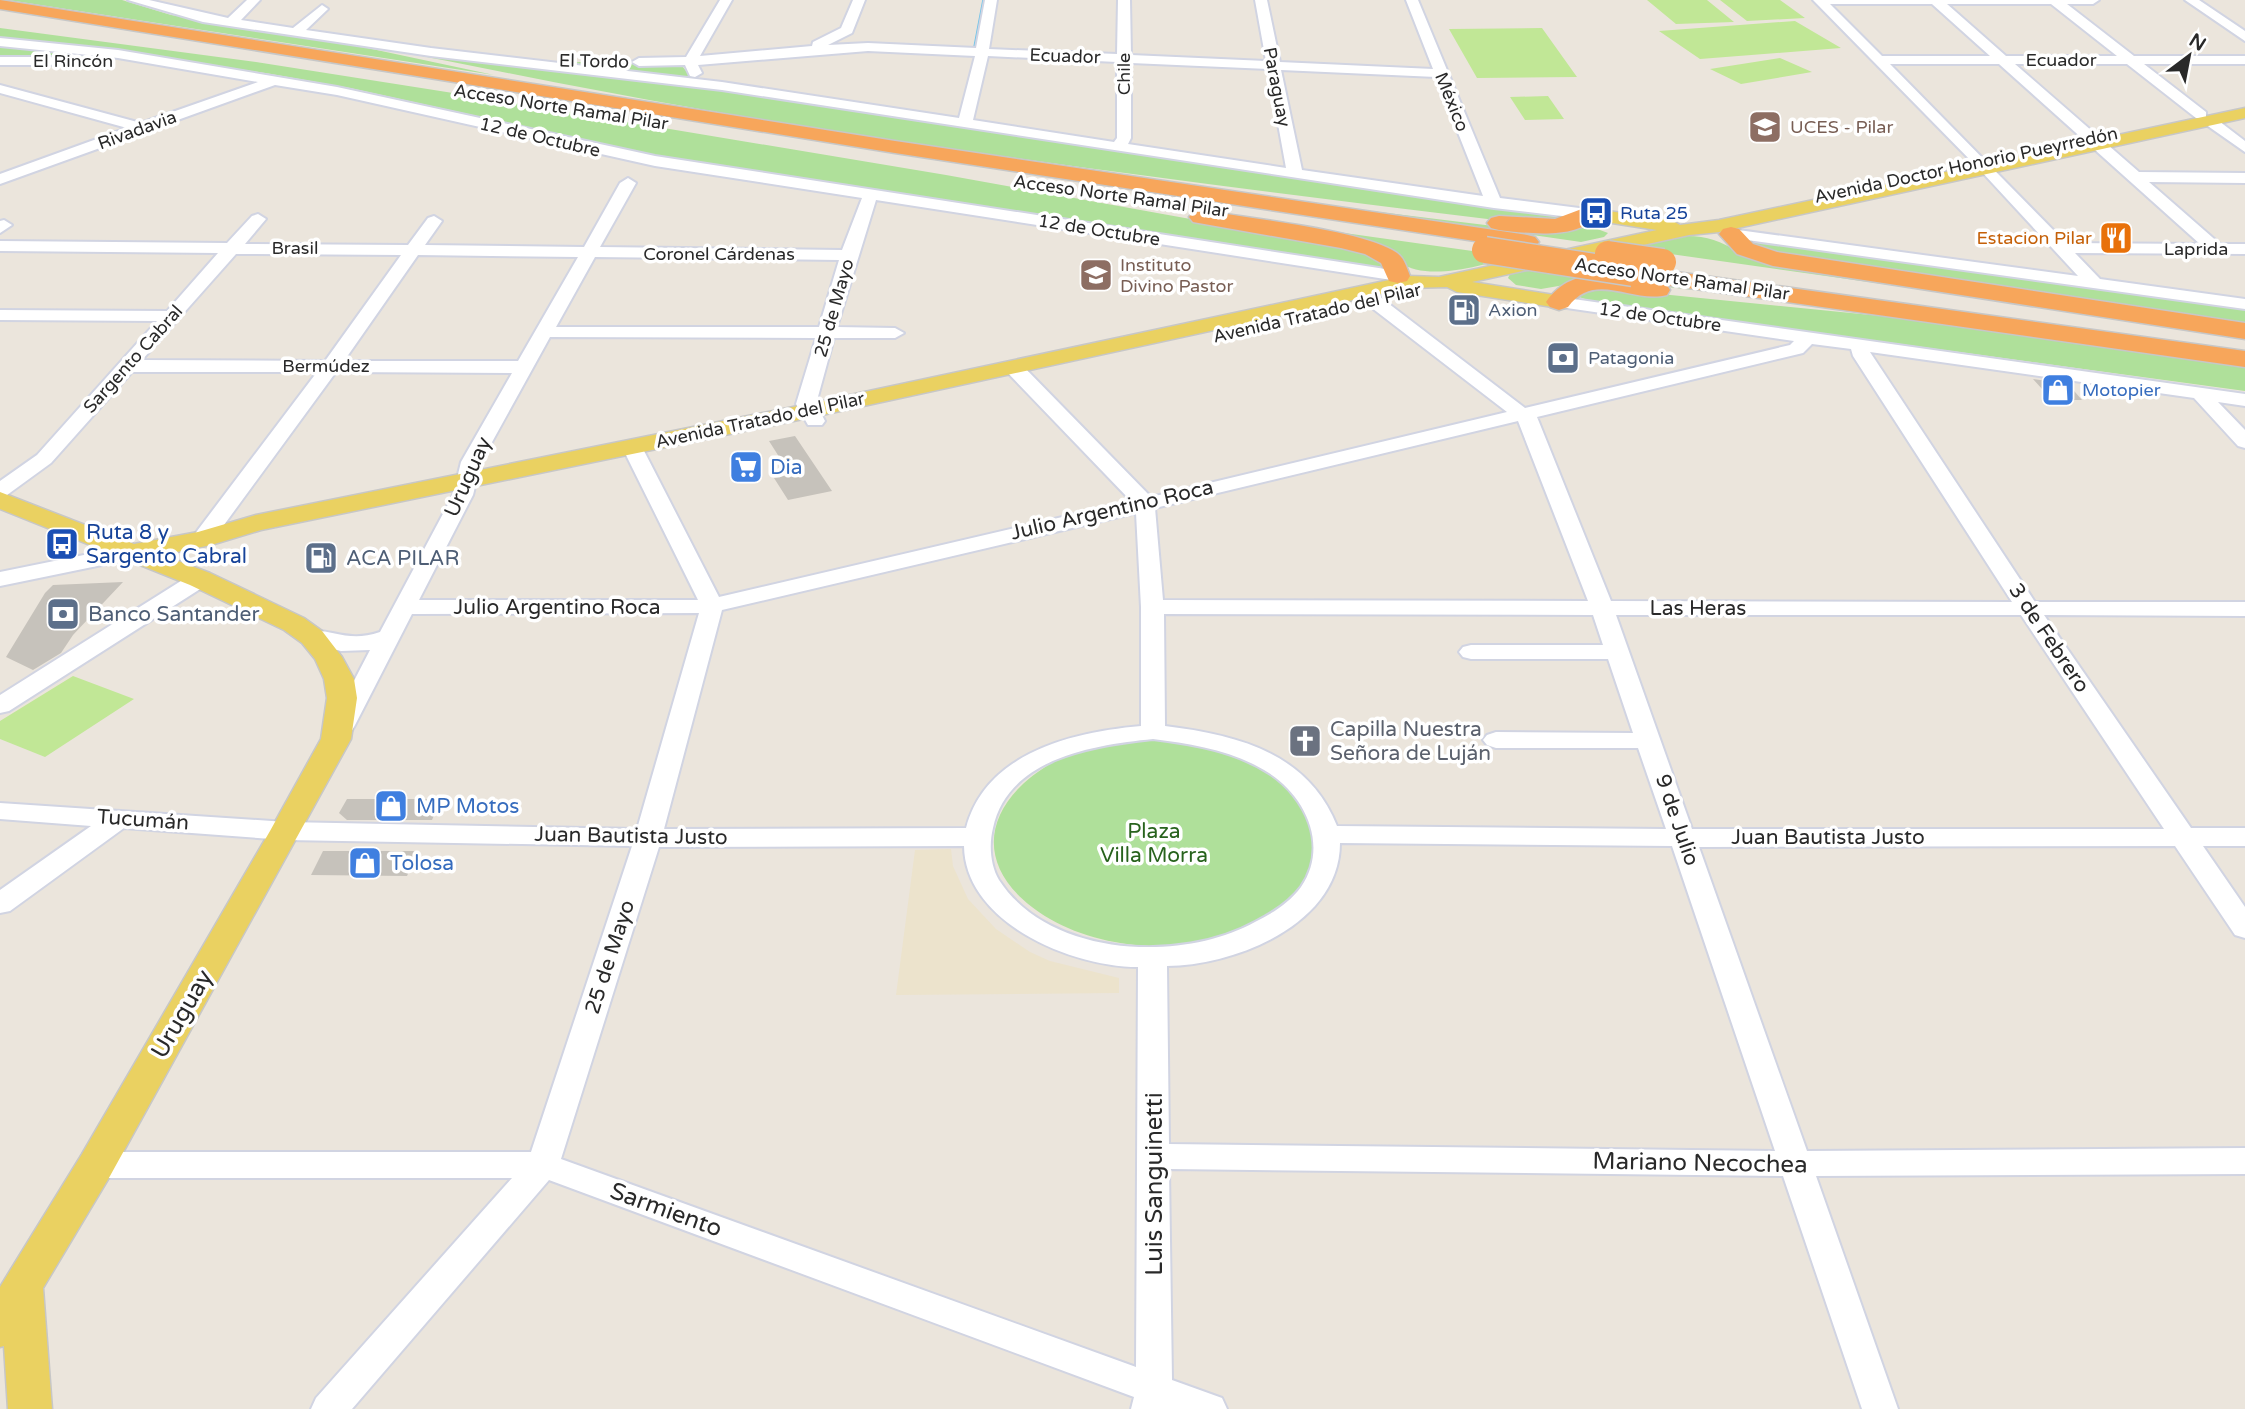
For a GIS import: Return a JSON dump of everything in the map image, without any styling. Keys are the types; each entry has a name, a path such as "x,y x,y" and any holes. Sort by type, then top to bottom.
{"highway":[{"name":"Acceso Norte Ramal Pilar","path":"0,4 702,115 898,155 1489,260 1633,273 2245,359"},
{"name":"Acceso Norte Ramal Pilar","path":"0,15 898,155 2245,341"},
{"path":"0,27 243,55"},
{"path":"320,34 376,51 702,115"},
{"path":"898,155 1126,204"},
{"path":"898,155 1519,225 1555,226 1576,221 1587,214"},
{"path":"1179,213 1366,247 1391,258 1398,276"},
{"path":"1731,234 1745,249 1773,259 2245,331"},
{"path":"1559,302 1563,294 1572,287 1602,284 2110,341"}],"main road":[{"name":"Avenida Doctor Honorio Pueyrredón","path":"2206,118 2245,106"},
{"name":"Avenida Doctor Honorio Pueyrredón","path":"1439,283 1489,260 1631,242 1689,229 1719,226 2092,141 2206,118 2245,113"},
{"path":"1587,214 1731,234"},
{"path":"1610,217 1633,230 1631,242"},
{"path":"1489,260 1497,281 1508,294"},
{"name":"12 de Octubre","path":"1398,276 1559,302"},
{"name":"Avenida Tratado del Pilar","path":"1018,372 1408,282 1439,283"},
{"name":"Avenida Tratado del Pilar","path":"133,552 202,538 260,534 635,452 1374,301 1424,290 1439,283"},
{"path":"0,500 200,579 266,609 312,637"},
{"name":"Uruguay","path":"0,1329 22,1286 96,1165 336,739 342,698 339,679 328,657 312,637"},
{"path":"22,1286 30,1409"}],"street":[{"path":"134,0 203,18 498,60 564,64 1295,174 1587,214"},
{"path":"231,22 254,0"},
{"path":"699,84 690,62 726,0"},
{"path":"845,42 859,0"},
{"path":"965,124 991,0"},
{"name":"Chile","path":"1118,147 1124,138 1124,0"},
{"name":"Paraguay","path":"1261,0 1295,174"},
{"name":"México","path":"1412,0 1494,203"},
{"path":"1819,0 2093,0"},
{"path":"1819,0 2096,285"},
{"path":"1935,0 2216,249"},
{"path":"2054,0 2245,148"},
{"path":"2191,0 2245,37"},
{"path":"297,31 322,9"},
{"name":"12 de Octubre","path":"0,42 98,51 362,96 628,156 1398,276"},
{"name":"Ecuador","path":"690,62 797,51 845,42 982,53 1440,73"},
{"name":"El Rincón","path":"0,61 147,60"},
{"name":"Ecuador","path":"1877,60 2245,61"},
{"path":"0,82 62,61"},
{"name":"El Tordo","path":"564,64 690,62"},
{"name":"Rivadavia","path":"0,179 274,81"},
{"path":"0,89 142,128"},
{"path":"2133,177 2245,178"},
{"name":"Uruguay","path":"336,739 464,489 471,462 547,332 628,183"},
{"name":"25 de Mayo","path":"811,416 806,404 849,255 866,203 872,195"},
{"name":"Sargento Cabral","path":"0,491 44,459 258,219"},
{"path":"202,538 331,366 434,222"},
{"path":"1731,234 2245,304"},
{"name":"Brasil","path":"0,246 414,249 589,254"},
{"name":"Laprida","path":"2062,248 2245,249"},
{"name":"Coronel Cárdenas","path":"589,254 849,255"},
{"name":"9 de Julio","path":"1374,301 1529,420 1602,607 1650,741 1880,1409"},
{"name":"12 de Octubre","path":"1559,302 2245,400"},
{"path":"0,315 173,316"},
{"path":"547,332 895,333"},
{"name":"Julio Argentino Roca","path":"405,607 712,606 1796,349 1808,338"},
{"name":"3 de Febrero","path":"1860,345 1861,356 2028,609 2245,928"},
{"name":"Bermúdez","path":"127,366 525,367"},
{"path":"1018,372 1144,502 1152,607 1153,732"},
{"path":"2200,394 2245,442"},
{"path":"635,452 712,606"},
{"path":"0,579 133,552"},
{"path":"0,706 200,579"},
{"name":"25 de Mayo","path":"329,1409 543,1165 648,838 712,606"},
{"name":"Las Heras","path":"1152,607 2245,609"},
{"path":"312,637 348,646 362,646 387,637"},
{"path":"1471,652 1618,652"},
{"path":"1153,732 1197,736 1229,745 1276,766 1304,790 1322,818 1327,834 1328,853 1319,883 1297,910 1264,933 1221,950 1152,958 1088,948 1052,937 1015,914 989,886 977,854 976,837 991,798 1019,770 1057,748 1103,736 1153,732"},
{"path":"1496,740 1650,741"},
{"name":"Tucumán","path":"0,811 286,831"},
{"path":"0,904 120,818"},
{"name":"Juan Bautista Justo","path":"286,831 648,838 976,837"},
{"name":"Juan Bautista Justo","path":"1327,834 1684,838 2245,837"},
{"name":"Luis Sanguinetti","path":"1152,958 1152,1399"},
{"name":"Mariano Necochea","path":"1154,1156 1797,1164 2245,1161"},
{"name":"Sarmiento","path":"96,1165 543,1165 1152,1399 1209,1409"}],"shaded area":[{"path":"951,849 953,866 968,899 996,929 1030,952 1050,961 1119,978 1119,993 896,995 915,850"}],"green space":[{"path":"8,0 122,0 171,15 325,39 494,75"},
{"path":"1647,0 1707,0 1734,22 1676,24"},
{"path":"1720,0 1780,0 1805,18 1747,21"},
{"path":"1795,21 1841,48 1700,59 1659,31"},
{"path":"0,28 256,62 946,175 1373,252 1385,266 1356,267 1303,256 644,153 350,88 271,74 131,52 0,40"},
{"path":"1542,28 1577,77 1477,78 1449,29"},
{"path":"0,44 127,59 0,59"},
{"path":"385,49 693,85 1081,145 1556,213 1558,220 1512,222 1004,156 700,109"},
{"path":"1780,58 1812,72 1741,84 1710,69"},
{"path":"567,64 671,64 682,66 691,77"},
{"path":"1548,96 1564,119 1525,120 1510,97"},
{"path":"1363,210 1542,232 1592,227 1608,233 1604,237 1581,242"},
{"path":"1188,211 1515,257 1456,270 1425,271 1314,233"},
{"path":"1682,236 1711,239 1738,252 1933,291 1628,248"},
{"path":"1748,242 2245,306 2245,327 1791,260"},
{"path":"1556,263 1858,308 1622,282 1576,283 1541,289 1516,285 1508,278 1510,274"},
{"path":"1591,287 1891,317 2245,365 2245,391 1594,302 1576,296"},
{"path":"73,676 134,699 45,757 0,739 0,721"},
{"name":"Plaza Villa Morra","path":"1161,740 1231,755 1273,776 1290,791 1303,810 1312,840 1310,866 1302,884 1278,908 1250,926 1217,938 1183,945 1148,946 1113,942 1080,933 1050,919 1023,900 1005,879 996,857 994,835 1001,813 1015,793 1035,774 1063,757 1086,748"}],"building":[{"name":"Motopier","path":"2033,379 2068,384 2082,400 2052,400"},
{"path":"795,436 832,491 788,500 774,478 790,474 769,441"},
{"name":"Banco Santander","path":"123,582 73,635 61,653 33,670 6,657 45,593 53,585"},
{"name":"MP Motos","path":"347,799 441,799 432,820 347,820 339,813"},
{"name":"Tolosa","path":"323,851 418,851 407,876 311,875"}],"waterway":[{"path":"970,49 975,47 984,0"}],"place":[{"name":"UCES - Pilar","path":"1765,127"},
{"name":"Ruta 25","path":"1596,213"},
{"name":"Estacion Pilar","path":"2116,238"},
{"name":"Instituto Divino Pastor","path":"1096,275"},
{"name":"Axion","path":"1464,310"},
{"name":"Patagonia","path":"1563,358"},
{"name":"Motopier","path":"2058,390"},
{"name":"Dia","path":"746,467"},
{"name":"Ruta 8 y Sargento Cabral","path":"62,544"},
{"name":"ACA PILAR","path":"321,558"},
{"name":"Banco Santander","path":"63,614"},
{"name":"Capilla Nuestra Señora de Luján","path":"1305,741"},
{"name":"MP Motos","path":"391,806"},
{"name":"Tolosa","path":"365,863"}]}
